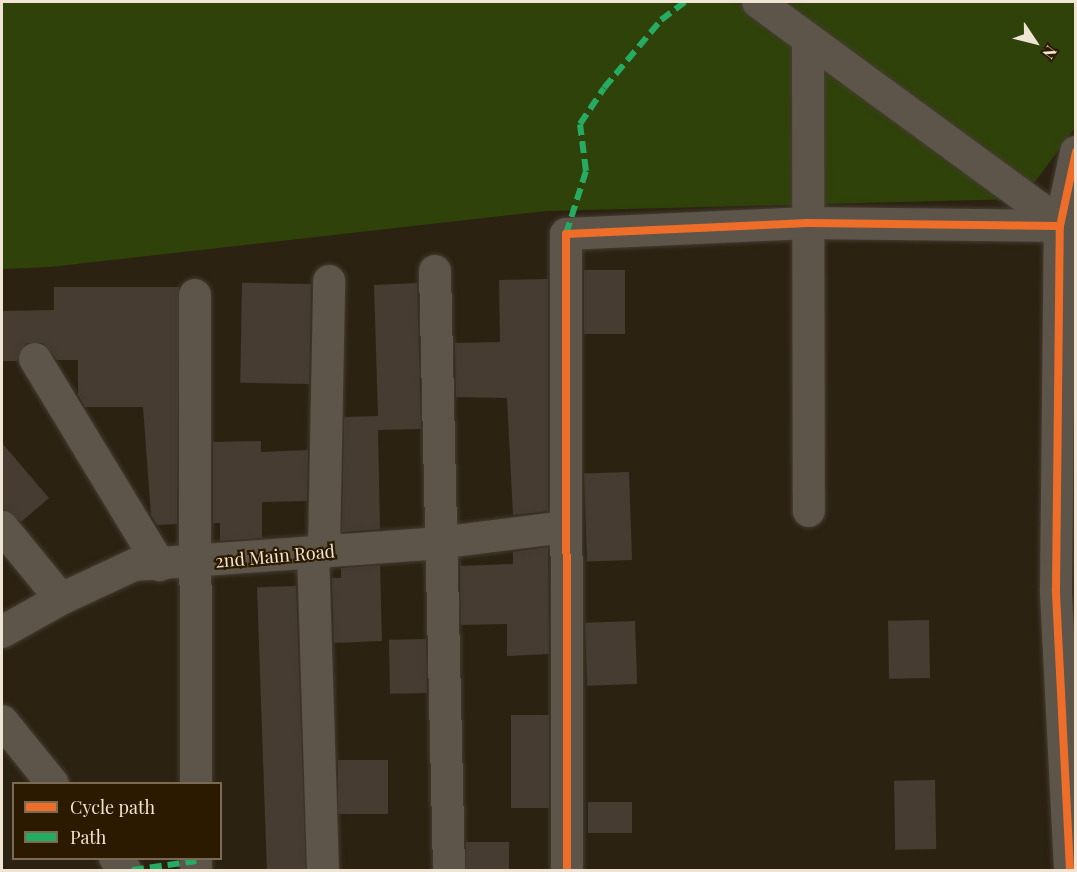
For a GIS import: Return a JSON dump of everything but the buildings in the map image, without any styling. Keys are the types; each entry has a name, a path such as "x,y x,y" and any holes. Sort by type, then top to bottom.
{"street":[{"path":"758,2 808,41 1068,225"},
{"path":"808,41 809,511"},
{"path":"1070,870 1066,590 1068,225 1076,152"},
{"path":"567,870 564,527 566,234 808,223 1068,225"},
{"path":"435,271 438,543 449,870"},
{"path":"323,870 318,551 329,281"},
{"path":"195,295 198,563 196,782"},
{"path":"35,359 160,565"},
{"path":"2,527 61,599"},
{"name":"2nd Main Road","path":"2,632 61,599 134,565 198,563 318,551 438,543 564,527"},
{"path":"2,721 52,782"}],"green space":[{"path":"2,2 1075,2 1075,128 1022,199 546,211 50,267 2,269"}],"marked path":[{"path":"566,234 586,171 580,124 604,88 661,20 685,2"},
{"path":"132,870 196,861"}],"cycle path":[{"path":"1070,870 1056,589 1060,226 1076,152"},
{"path":"567,870 566,234 808,223 1060,226"}]}
